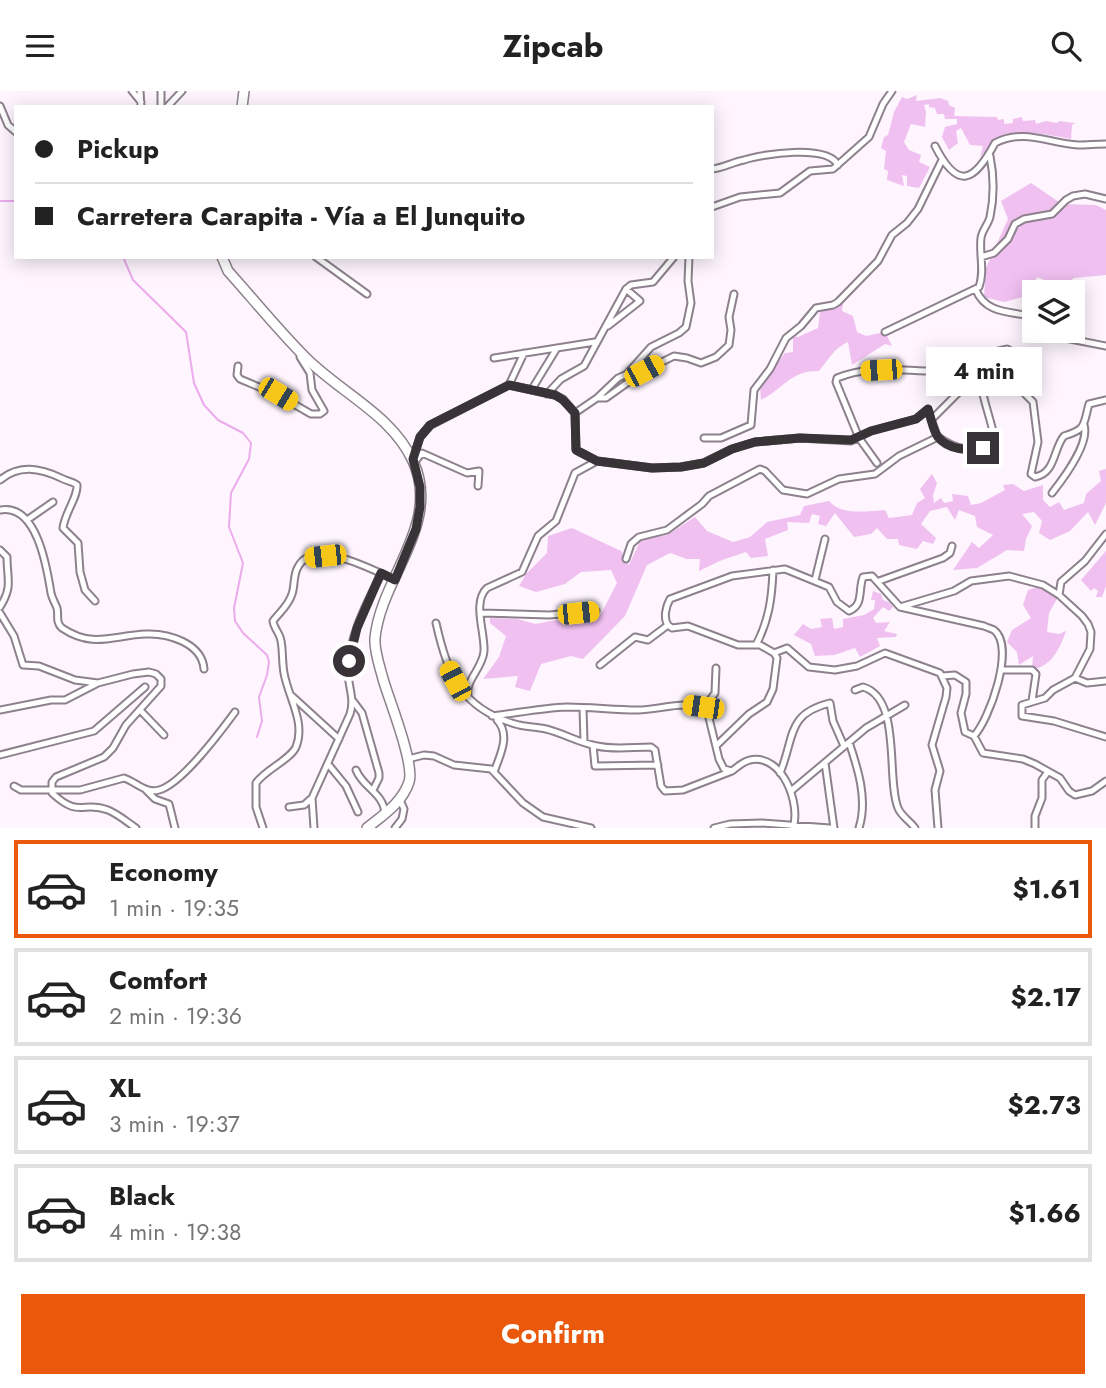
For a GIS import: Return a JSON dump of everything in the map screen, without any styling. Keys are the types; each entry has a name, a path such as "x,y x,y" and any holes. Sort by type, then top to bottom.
{"main road":[{"path":"223,259 228,271 308,360 393,429 413,461 420,487 416,529 378,622 375,640 379,663 408,759 410,779 400,800 367,828"}],"street":[{"path":"132,91 141,105"},
{"path":"140,91 141,105"},
{"path":"169,105 182,91"},
{"path":"714,206 740,197 780,193 810,171 824,171 838,165 869,137 883,104 892,91"},
{"path":"0,106 8,125 14,130"},
{"path":"935,146 951,172 957,176 965,176 976,172 990,156 995,143 1005,138 1018,135 1077,145 1106,143"},
{"path":"714,168 744,160 803,152 831,158 838,165"},
{"path":"885,332 976,290 983,272 982,233 989,220 992,194 993,172 990,156"},
{"path":"704,438 721,438 751,425 754,390 770,369 786,338 802,326 816,308 833,305 865,277 878,261 892,235 913,217 942,160"},
{"path":"981,257 994,253 1008,239 1015,224 1024,219 1052,214 1066,200 1085,194 1106,199"},
{"path":"319,259 367,294"},
{"path":"547,395 561,379 584,366 625,289 631,285 653,282 672,259"},
{"path":"575,413 635,366 651,347 687,327 691,303 689,259"},
{"path":"604,329 640,301 625,289"},
{"path":"976,290 984,302 1001,312 1022,315"},
{"path":"597,398 606,398 644,371 674,356 707,363 726,350 731,337 729,317 734,294"},
{"path":"495,358 595,342"},
{"path":"1085,342 1106,346"},
{"path":"238,366 237,375 240,379 278,394 311,414 320,414 324,411 322,405 312,390 310,373 296,347"},
{"path":"532,389 557,348"},
{"path":"413,461 420,437 430,425 509,385 532,389 563,400 575,413 576,450 597,461 652,468 681,467 704,463 732,449 755,442 800,438 851,440 871,431 916,419 928,409 938,437 955,447 983,448 990,443 994,433 980,369 981,361 986,356 1007,349 1016,354 1018,387 1033,401 1035,408 1038,442 1031,474 1035,477 1048,470 1060,440 1064,436 1081,431 1089,404 1106,400"},
{"path":"509,385 524,353"},
{"path":"877,463 859,438 835,382 837,378 864,371 895,368 925,371 980,369"},
{"path":"931,420 980,369"},
{"path":"1052,493 1073,465 1086,431 1084,425"},
{"path":"626,559 631,544 639,537 667,530 709,496 760,469 783,489 807,494 839,479 875,474 899,456 938,437"},
{"path":"413,461 422,453 467,473 479,471 478,486"},
{"path":"468,696 468,686 480,668 484,655 480,597 483,591 522,572 538,536 556,521 575,473 597,461"},
{"path":"0,480 14,470 21,469 53,473 77,485 78,489 68,509 63,528 78,543 80,572 85,590 96,601"},
{"path":"27,520 53,502"},
{"path":"0,510 12,510 27,520 47,564 60,625 83,638 111,640 145,634 188,643 200,653 204,660 204,669"},
{"path":"1059,595 1061,582 1085,561 1106,534"},
{"path":"815,580 825,539"},
{"path":"879,581 943,558 950,553 952,547"},
{"path":"0,550 7,557 10,581 7,597 0,607"},
{"path":"263,828 256,807 256,783 269,769 291,754 298,738 299,722 284,674 281,638 273,625 273,621 292,596 296,573 303,560 325,556 341,557 395,580"},
{"path":"717,745 741,721 767,702 774,682 777,658 774,653 756,645 738,645 688,626 672,628 665,620 667,606 674,596 695,591 732,576 785,569 829,587 837,602 849,611 857,607 860,600 863,577 872,576 900,607 993,629 998,635 1001,647 1002,670 995,697 974,736"},
{"path":"756,645 773,599 774,570"},
{"path":"289,807 304,805 312,798 350,714 353,701 348,674 357,628 381,573"},
{"path":"900,607 954,591 971,581 1009,576 1043,585 1059,595 1082,616 1091,632 1090,649 1075,678 1045,698 1022,705 1022,716 1106,737"},
{"path":"481,613 549,615 596,611"},
{"path":"0,613 14,636 23,665 39,666 75,680 98,683"},
{"path":"436,623 445,661 455,681 476,706 500,722 504,729 505,737 494,772"},
{"path":"600,665 635,637 648,640 668,625"},
{"path":"774,653 788,648 809,667 835,670 857,666 885,653 940,673 947,688 932,745 940,771 935,790 937,828"},
{"path":"705,708 715,693 716,668"},
{"path":"1002,670 1032,670 1036,674 1032,701"},
{"path":"0,710 51,700 65,700 98,683 133,674 156,674 161,679 161,686 126,725 104,758 56,777 52,782 52,793 64,804 72,808 105,809 136,828"},
{"path":"942,676 956,675 966,682 962,720 965,732 974,736 983,753 1023,759 1060,778 1075,795 1092,791 1106,781"},
{"path":"1075,678 1087,683 1106,681"},
{"path":"0,755 93,731 145,687"},
{"path":"855,690 863,687 874,692 887,715 895,799 898,810 915,828"},
{"path":"290,694 339,739"},
{"path":"353,701 362,713 379,773 373,790"},
{"path":"780,773 799,719 813,707 830,703 833,721 847,744 862,796 862,819 859,828"},
{"path":"492,716 539,709 640,710 688,705 705,708"},
{"path":"791,791 847,744 905,705"},
{"path":"583,708 584,742"},
{"path":"705,708 722,765 732,771"},
{"path":"140,710 164,735"},
{"path":"146,790 160,790 178,778 235,712"},
{"path":"492,716 526,727 543,728 593,745 651,747 655,750 661,786 670,792 693,787 732,771 749,760 757,759 772,765 791,791 796,809 794,827"},
{"path":"593,745 595,766 658,765"},
{"path":"408,759 418,755 434,756 454,765 482,767 494,772 523,803 543,817 590,828"},
{"path":"714,828 730,824 832,828 825,763"},
{"path":"328,764 346,786 358,812"},
{"path":"356,770 364,786 373,790 380,798 385,814"},
{"path":"1035,828 1035,816 1042,798 1042,780 1047,773"},
{"path":"14,786 21,790 80,790 124,778 146,790 155,799 169,804 174,828"},
{"path":"312,798 314,828"},
{"path":"395,828 402,819 404,809 400,800"}],"shaded area":[{"path":"917,95 916,101 940,98 948,101 949,105 955,108 954,116 997,117 998,120 1004,119 1004,124 1013,123 1013,119 1022,117 1023,121 1035,120 1036,124 1046,121 1075,123 1072,125 1071,139 1053,135 1011,133 994,140 980,157 983,146 970,145 961,128 956,131 958,143 949,150 942,137 945,127 957,124 957,119 945,119 944,114 937,114 935,108 929,107 929,104 924,105 925,127 911,124 904,142 909,150 921,155 919,162 930,167 919,188 907,186 907,176 902,175 904,186 887,180 888,171 884,169 886,151 881,148 902,97 907,99"},
{"path":"1031,183 1062,204 1096,205 1106,210 1106,275 1071,280 1044,280 1037,277 1035,280 1022,280 1022,297 1004,302 984,297 986,268 1008,219 1001,201"},
{"path":"843,304 842,311 853,316 857,332 866,336 885,332 892,346 885,344 852,365 848,342 835,351 819,371 794,377 761,400 760,386 785,353 793,352 793,336 798,337 818,328 820,312"},
{"path":"1106,469 1106,503 1095,525 1088,512 1070,531 1050,540 1039,533 1042,521 1034,512 1022,514 1032,526 1024,551 1007,550 977,568 953,570 972,542 979,548 993,535 977,527 975,516 959,510 955,520 947,507 930,511 921,524 936,538 933,544 923,541 917,549 899,545 898,539 887,539 877,528 871,534 854,537 835,513 826,526 818,524 820,516 812,514 809,523 787,522 788,530 765,539 768,556 751,558 746,552 699,571 700,559 687,559 670,553 647,565 625,616 583,659 571,656 541,664 530,691 515,687 518,676 483,679 499,657 506,636 490,623 490,618 517,619 536,624 556,620 579,624 583,617 601,614 617,583 611,570 581,572 565,584 536,592 519,586 526,574 547,553 548,536 572,528 621,551 629,565 641,539 667,535 695,517 707,531 733,542 750,537 767,522 800,515 804,506 829,501 847,511 885,510 889,518 912,515 917,503 925,498 920,489 932,474 937,483 933,495 934,503 941,498 944,503 953,501 952,494 968,496 971,505 981,503 1005,490 1003,485 1013,484 1024,491 1043,485 1043,500 1050,507 1059,502 1064,510 1084,503 1086,494 1101,481 1099,471"},
{"path":"1106,551 1106,586 1102,597 1096,597 1098,591 1094,588 1091,591 1081,580"},
{"path":"1043,585 1057,599 1049,613 1047,632 1059,634 1066,631 1058,650 1050,660 1032,670 1033,656 1019,665 1017,652 1007,642 1012,630 1031,618 1023,605 1028,590"},
{"path":"873,591 881,594 883,600 893,607 889,611 883,607 873,618 876,623 890,622 884,631 897,634 896,637 877,638 880,646 860,657 855,648 834,655 815,656 811,644 794,635 803,624 811,629 822,627 820,619 832,618 834,629 843,627 843,619 864,615 874,609 875,600 871,600"}],"waterway":[{"path":"0,201 14,201"},
{"path":"124,259 133,280 186,332 194,383 204,405 218,420 243,433 251,443 249,459 231,493 229,527 243,563 234,608 235,621 243,633 267,655 269,662 259,697 262,721 257,737"}],"route":[{"path":"349,661 365,605 381,573 395,580 416,529 420,487 413,459 420,437 430,425 509,385 555,395 563,400 575,413 576,450 597,461 652,468 681,467 704,463 732,449 755,442 800,438 851,440 871,431 916,419 928,409 937,436 946,443 966,449 983,448"}]}
